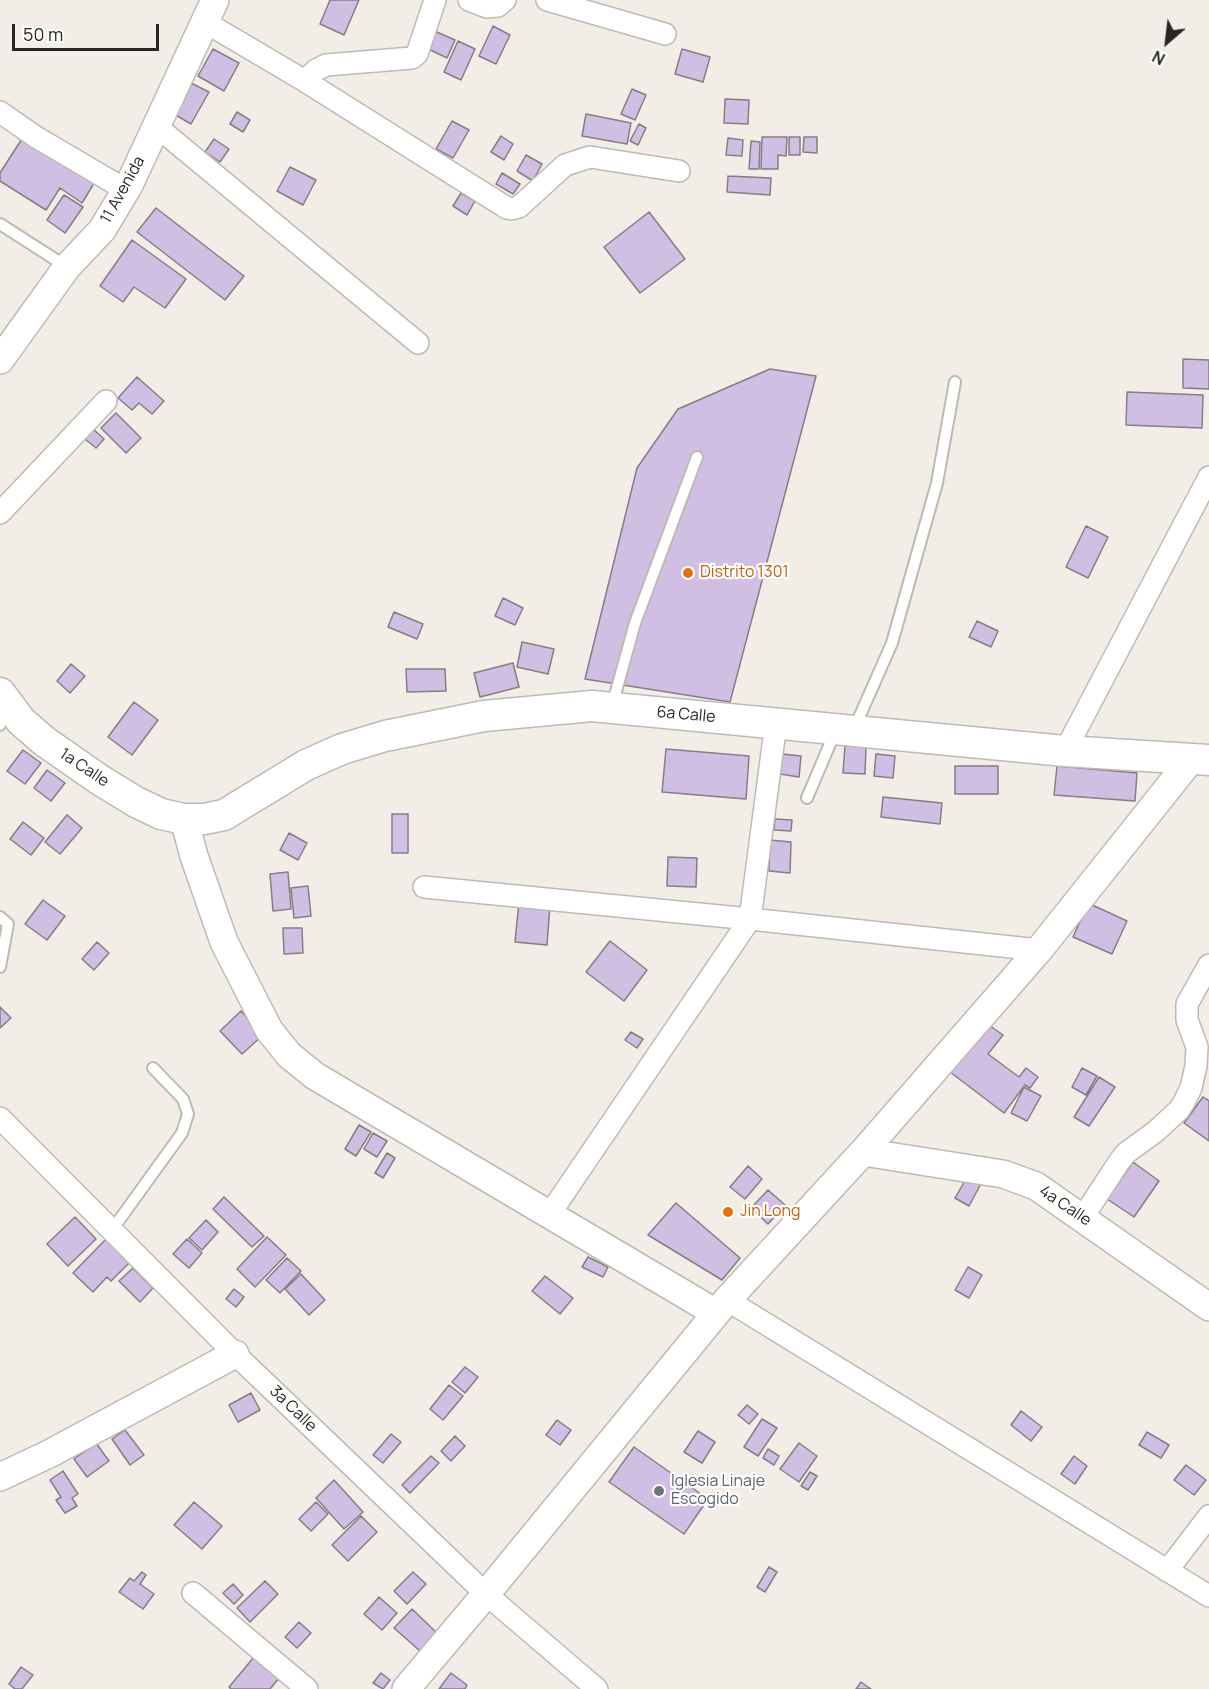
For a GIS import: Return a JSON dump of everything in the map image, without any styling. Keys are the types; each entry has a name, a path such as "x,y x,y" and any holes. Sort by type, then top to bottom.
{"main road":[{"name":"6a Calle","path":"184,819 204,819 224,815 306,765 385,736 484,716 592,706 1065,751 1201,759"},
{"name":"1a Calle","path":"5,714 100,780 136,802 161,814 184,819"}],"street":[{"path":"305,81 326,64 412,58 417,54 435,0"},
{"path":"469,0 487,7 498,6 505,0"},
{"path":"547,0 665,34"},
{"path":"210,11 305,81 507,208 519,207 565,165 590,158 679,171"},
{"name":"11 Avenida","path":"0,360 67,267 102,230 126,190 210,11"},
{"path":"0,112 36,137 126,190"},
{"path":"156,126 418,343"},
{"path":"0,513 106,401"},
{"path":"1065,751 1208,481"},
{"path":"549,1215 750,919 776,723"},
{"path":"406,1689 721,1307 863,1152 1201,759"},
{"path":"184,819 194,856 224,942 269,1030 289,1055 315,1076 549,1215 721,1307 1209,1596"},
{"path":"424,887 1039,950"},
{"path":"1083,1217 1126,1153 1155,1132 1179,1110 1184,1102 1191,1088 1197,1047 1187,1020 1187,1004 1209,965"},
{"name":"3a Calle","path":"0,1118 235,1354 486,1594 597,1689"},
{"name":"4a Calle","path":"863,1152 1003,1174 1036,1186 1209,1307"},
{"path":"0,1477 49,1454 235,1354"},
{"path":"1167,1570 1209,1516"},
{"path":"193,1593 307,1689"}],"lane":[{"path":"0,224 67,267"},
{"path":"807,798 891,643 937,483 955,382"},
{"path":"611,708 635,623 697,457"},
{"path":"0,917 8,924 0,967"},
{"path":"112,1230 182,1133 188,1114 183,1098 153,1068"}],"building":[{"path":"330,0 359,0 344,35 320,24"},
{"path":"493,26 510,35 496,64 479,56"},
{"path":"430,29 455,40 447,58 422,46"},
{"path":"458,41 475,49 461,80 444,72"},
{"path":"213,49 239,63 224,91 198,76"},
{"path":"682,49 710,57 703,82 675,74"},
{"path":"191,83 209,92 191,124 174,114"},
{"path":"632,89 646,95 635,120 621,114"},
{"path":"725,99 749,100 748,124 724,123"},
{"path":"237,112 250,120 243,132 230,124"},
{"path":"586,114 631,123 627,144 582,136"},
{"path":"452,121 469,130 453,158 436,149"},
{"path":"639,124 646,128 638,145 630,141"},
{"path":"25,134 96,180 82,203 60,188 46,210 0,181 0,173"},
{"path":"501,136 513,144 504,160 491,152"},
{"path":"762,137 787,137 786,156 778,155 778,169 761,169"},
{"path":"789,137 800,137 800,155 789,155"},
{"path":"804,137 817,137 817,153 803,152"},
{"path":"728,138 743,140 742,156 726,155"},
{"path":"214,139 229,149 220,162 205,152"},
{"path":"751,141 760,142 759,169 749,169"},
{"path":"526,155 542,164 533,181 517,171"},
{"path":"290,167 316,180 303,205 277,191"},
{"path":"502,173 520,184 513,194 496,184"},
{"path":"728,176 771,178 770,195 727,192"},
{"path":"461,193 475,201 467,215 453,206"},
{"path":"64,195 83,207 65,233 47,220"},
{"path":"156,208 244,276 225,300 137,232"},
{"path":"649,212 685,259 640,293 604,247"},
{"path":"132,240 186,279 165,308 134,287 123,302 100,286"},
{"path":"1183,359 1209,360 1209,389 1183,388"},
{"name":"Distrito 1301","path":"770,369 816,376 730,702 585,679 637,468 678,409"},
{"path":"137,377 164,401 152,414 139,403 132,410 118,398"},
{"path":"1127,392 1203,395 1202,428 1126,425"},
{"path":"116,413 141,438 126,453 101,428"},
{"path":"93,429 104,439 96,448 85,439"},
{"path":"1086,526 1108,537 1088,578 1066,567"},
{"path":"503,598 523,608 515,625 495,616"},
{"path":"394,612 423,624 417,639 388,627"},
{"path":"977,621 998,631 991,647 969,637"},
{"path":"522,642 554,649 548,674 517,667"},
{"path":"513,663 519,687 480,697 474,673"},
{"path":"71,664 85,676 70,693 57,681"},
{"path":"406,669 445,669 446,691 407,692"},
{"path":"134,702 158,720 132,755 108,737"},
{"path":"845,746 866,747 865,774 843,773"},
{"path":"666,749 749,756 746,799 662,792"},
{"path":"23,750 41,763 25,784 7,771"},
{"path":"782,754 801,756 799,777 780,774"},
{"path":"876,754 895,756 893,778 874,776"},
{"path":"955,766 998,766 998,794 955,794"},
{"path":"1057,766 1137,773 1135,801 1054,795"},
{"path":"47,770 65,783 51,801 34,788"},
{"path":"883,797 942,803 940,824 881,817"},
{"path":"392,814 408,814 408,853 392,853"},
{"path":"67,815 82,828 60,854 45,842"},
{"path":"775,819 792,820 791,831 774,830"},
{"path":"23,822 44,838 31,855 10,839"},
{"path":"289,833 307,843 298,860 280,850"},
{"path":"770,840 791,842 790,873 769,871"},
{"path":"668,857 697,858 696,887 667,886"},
{"path":"288,872 291,909 273,911 270,874"},
{"path":"308,886 311,916 294,918 291,888"},
{"path":"43,900 65,916 47,940 25,924"},
{"path":"519,902 550,905 547,945 515,942"},
{"path":"1088,903 1127,921 1112,954 1073,937"},
{"path":"283,928 302,928 303,953 284,954"},
{"path":"610,941 647,970 624,1001 586,972"},
{"path":"97,942 109,953 94,970 82,959"},
{"path":"0,1007 11,1018 0,1028"},
{"path":"241,1011 263,1035 242,1054 220,1031"},
{"path":"986,1023 1003,1035 988,1054 1019,1077 1026,1068 1038,1077 1030,1088 1025,1085 1004,1113 950,1072"},
{"path":"631,1032 643,1039 637,1048 625,1040"},
{"path":"1082,1068 1097,1076 1086,1095 1072,1087"},
{"path":"1099,1077 1115,1087 1089,1126 1074,1117"},
{"path":"1024,1087 1041,1096 1027,1121 1011,1113"},
{"path":"1203,1097 1209,1101 1209,1141 1184,1123"},
{"path":"359,1125 371,1132 356,1156 345,1149"},
{"path":"373,1133 387,1141 377,1157 364,1149"},
{"path":"387,1153 395,1158 383,1178 375,1173"},
{"path":"1133,1162 1159,1181 1134,1217 1107,1199"},
{"path":"748,1166 762,1179 745,1199 730,1187"},
{"path":"970,1172 983,1180 969,1206 955,1198"},
{"path":"768,1190 785,1205 768,1224 751,1208"},
{"path":"224,1197 264,1236 252,1247 213,1209"},
{"path":"676,1203 740,1258 722,1280 648,1235"},
{"path":"75,1217 96,1239 68,1266 47,1244"},
{"path":"206,1220 218,1232 202,1250 189,1238"},
{"path":"267,1237 286,1255 255,1287 237,1269"},
{"path":"107,1238 131,1261 111,1281 107,1277 93,1292 73,1273"},
{"path":"187,1239 202,1253 189,1268 173,1254"},
{"path":"588,1257 608,1267 603,1277 582,1267"},
{"path":"287,1258 301,1271 280,1293 266,1280"},
{"path":"968,1267 982,1275 969,1298 955,1290"},
{"path":"133,1268 153,1288 140,1302 119,1281"},
{"path":"301,1274 325,1300 309,1315 285,1289"},
{"path":"545,1276 573,1298 560,1314 532,1291"},
{"path":"234,1289 244,1297 236,1307 226,1299"},
{"path":"465,1367 478,1377 465,1393 452,1382"},
{"path":"449,1385 463,1396 443,1420 430,1409"},
{"path":"251,1393 260,1410 238,1422 229,1405"},
{"path":"747,1405 758,1414 749,1424 738,1415"},
{"path":"1021,1411 1042,1427 1031,1441 1011,1425"},
{"path":"762,1419 777,1428 758,1456 744,1447"},
{"path":"557,1420 571,1430 560,1445 546,1435"},
{"path":"125,1430 144,1455 130,1465 112,1439"},
{"path":"698,1431 715,1442 702,1463 684,1452"},
{"path":"1147,1432 1169,1445 1161,1458 1139,1445"},
{"path":"391,1434 401,1442 383,1463 373,1455"},
{"path":"455,1436 465,1446 451,1461 441,1451"},
{"path":"96,1443 109,1461 87,1477 74,1459"},
{"path":"799,1443 817,1456 799,1482 780,1469"},
{"name":"Iglesia Linaje Escogido","path":"634,1447 708,1499 684,1534 609,1482"},
{"path":"768,1449 779,1456 774,1465 763,1458"},
{"path":"431,1456 439,1463 410,1493 402,1485"},
{"path":"1074,1456 1087,1466 1075,1484 1061,1474"},
{"path":"1186,1465 1206,1480 1194,1495 1174,1480"},
{"path":"63,1471 78,1494 72,1498 77,1506 65,1513 56,1500 61,1497 50,1480"},
{"path":"810,1472 817,1476 808,1490 801,1486"},
{"path":"334,1480 363,1512 344,1529 316,1498"},
{"path":"194,1502 222,1526 202,1549 174,1525"},
{"path":"316,1502 328,1514 311,1531 299,1519"},
{"path":"361,1516 377,1532 348,1561 332,1545"},
{"path":"769,1567 777,1572 765,1592 757,1587"},
{"path":"142,1572 146,1575 140,1584 154,1594 143,1609 119,1592 130,1578 134,1581"},
{"path":"413,1572 426,1584 407,1604 394,1591"},
{"path":"265,1581 278,1594 250,1622 237,1608"},
{"path":"233,1584 243,1595 234,1604 223,1593"},
{"path":"379,1597 397,1613 382,1630 364,1614"},
{"path":"412,1609 437,1633 420,1651 394,1628"},
{"path":"299,1622 311,1633 297,1648 285,1637"},
{"path":"254,1657 279,1678 270,1689 231,1689 229,1687"},
{"path":"21,1667 33,1675 22,1689 15,1689 9,1684"},
{"path":"381,1673 390,1680 383,1689 373,1683"},
{"path":"451,1673 467,1685 465,1689 439,1689"},
{"path":"861,1682 871,1689 856,1689"}],"place":[{"name":"Distrito 1301","path":"688,573"},
{"name":"Jin Long","path":"728,1212"},
{"name":"Iglesia Linaje Escogido","path":"659,1491"}]}
